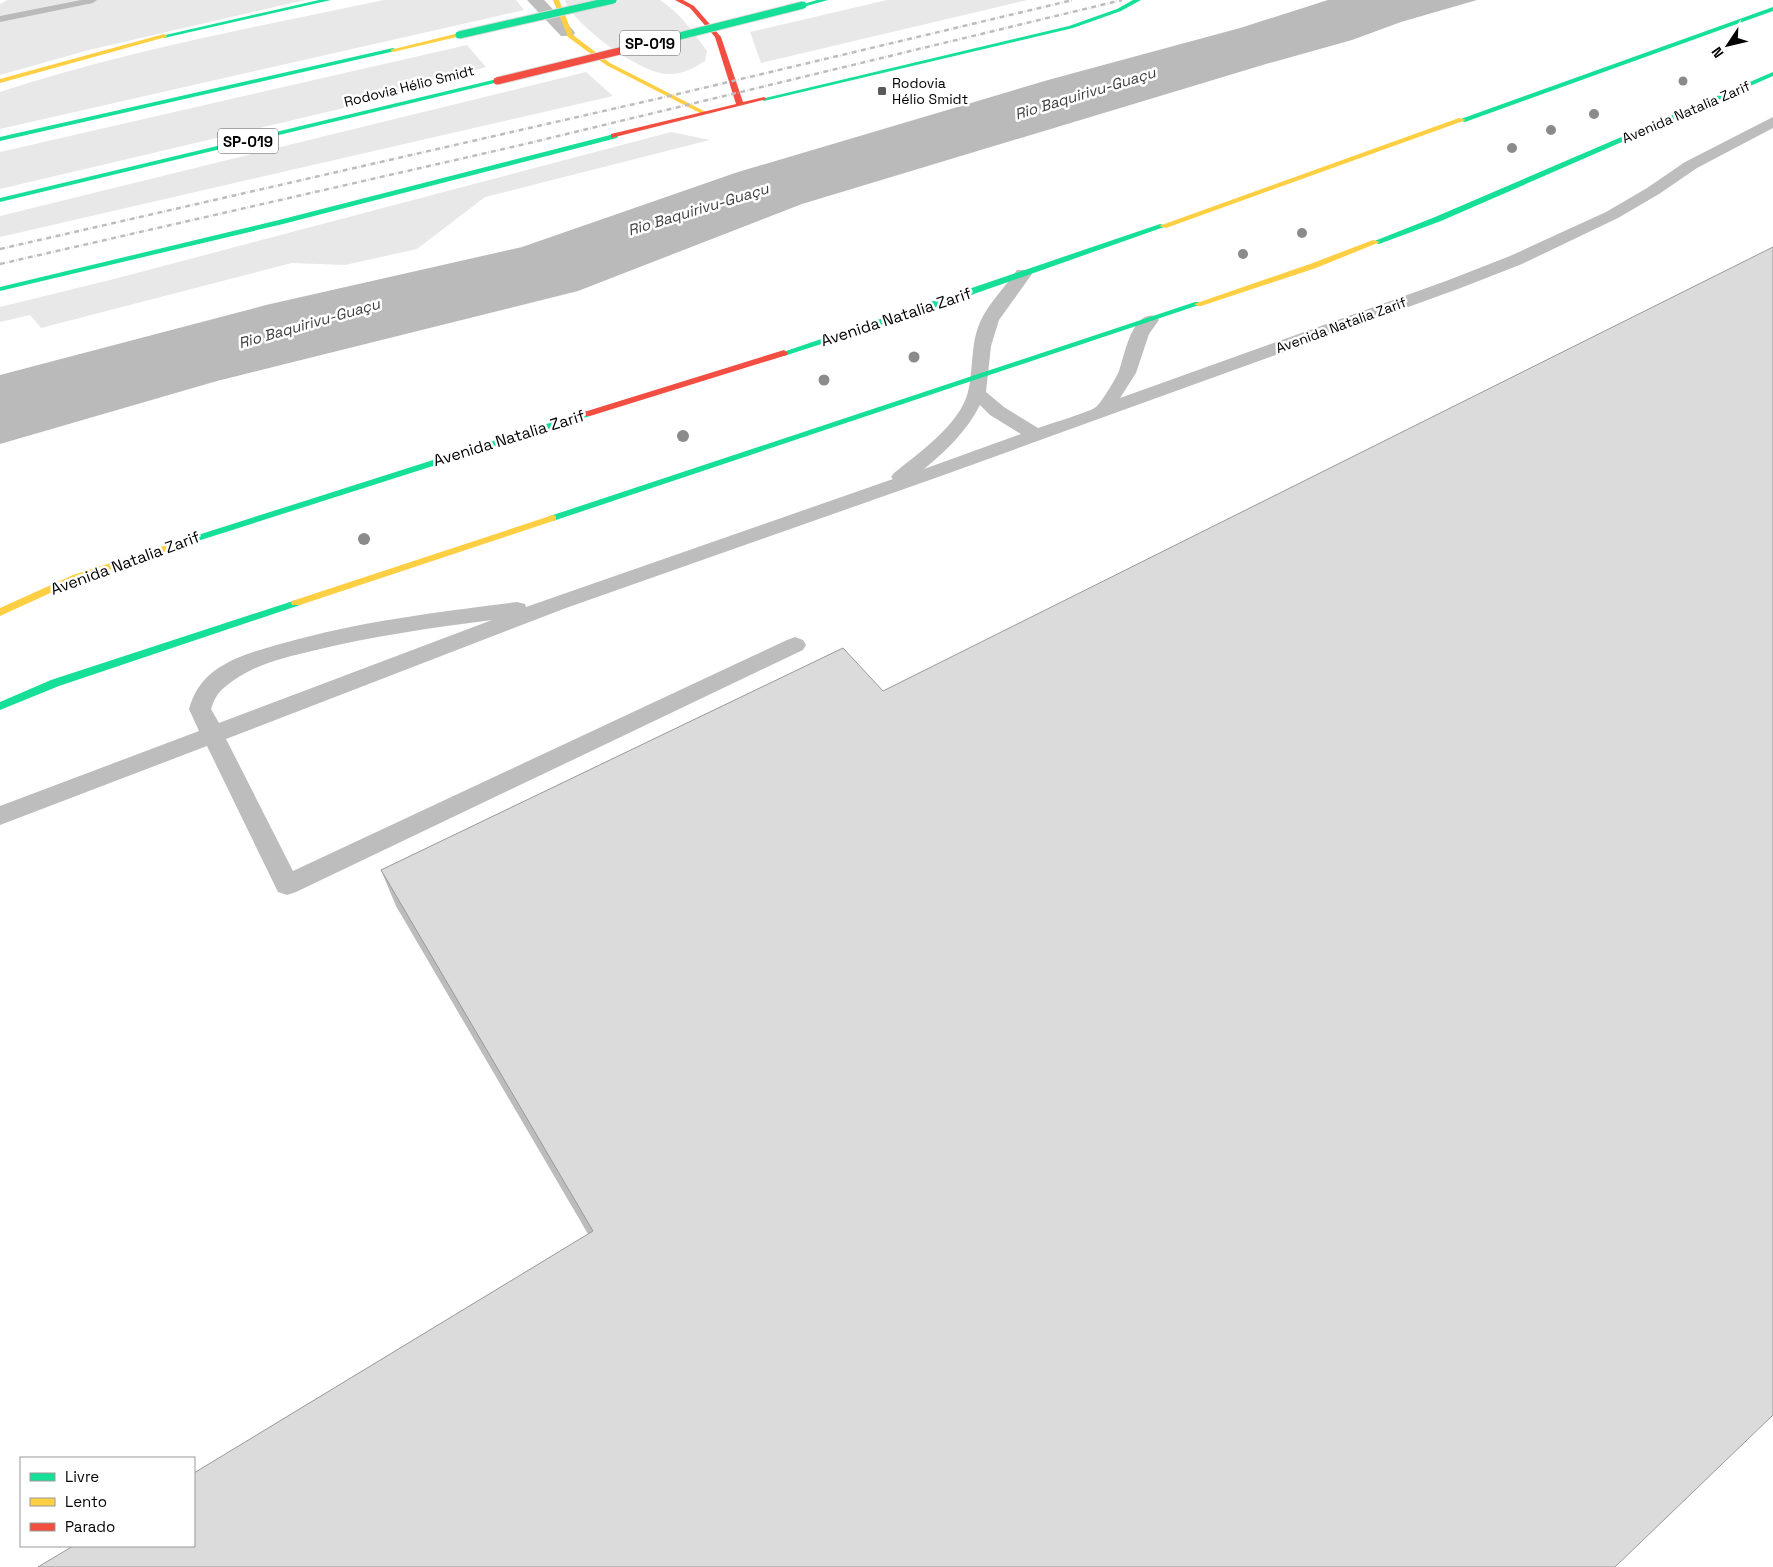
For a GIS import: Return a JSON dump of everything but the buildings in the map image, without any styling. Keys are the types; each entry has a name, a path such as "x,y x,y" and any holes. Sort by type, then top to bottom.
{"main road":[{"path":"0,81 151,39 328,0"},
{"path":"556,0 570,36 608,64 704,113"},
{"path":"0,139 613,0"},
{"name":"Rodovia Hélio Smidt","path":"0,200 825,0"},
{"path":"0,289 280,222 704,113 1071,27 1104,16 1138,0"},
{"path":"685,2 718,37 740,105"},
{"name":"Avenida Natalia Zarif","path":"0,612 77,577 441,459 738,368 1023,274 1206,211 1773,9"},
{"name":"Avenida Natalia Zarif","path":"0,706 55,683 978,385 1150,320 1313,266 1438,219 1773,74"}],"street":[{"path":"535,0 570,36"}],"lane":[{"name":"Avenida Natalia Zarif","path":"0,816 558,603 1037,435 1516,260 1612,215 1653,191 1691,165 1773,122"},
{"name":"Avenida Natalia Zarif","path":"890,486 942,445 963,419 978,385 982,346 990,320 1023,274"},
{"path":"1103,411 1127,374 1140,333 1150,320"},
{"path":"978,385 997,411 1037,435"},
{"name":"Avenida Natalia Zarif","path":"212,734 200,709 204,693 226,674 265,656 336,637 438,619 558,603"},
{"path":"212,734 287,885 795,645"}],"shaded area":[{"path":"8,0 305,0 89,50 0,75 0,4"},
{"path":"384,0 516,0 524,10 0,129 0,92 47,77 142,52"},
{"path":"565,0 660,0 680,17 702,44 707,51 705,61 696,67 677,74 666,74 640,65 608,46 593,34 580,22"},
{"path":"887,0 1028,0 761,63 750,32"},
{"path":"467,45 486,67 361,104 0,189 0,152"},
{"path":"586,72 613,96 0,237 0,216"},
{"path":"671,132 710,140 485,197 417,249 345,265 292,263 41,328 30,315 0,322 0,307 114,279"}],"water":[{"name":"Rio Baquirivu-Guaçu","path":"1328,0 1477,0 1401,22 1352,40 1266,64 802,204 578,291 217,381 0,444 0,375 266,305 522,247 738,172 1048,80 1240,28"}],"waterway":[{"path":"0,19 93,0"}],"railway":[{"path":"0,249 678,94 1073,0"},
{"path":"0,264 521,145 1122,0"}],"traffic: fast":[{"path":"164,36 328,0"},
{"path":"459,35 613,0"},
{"path":"803,5 825,0"},
{"path":"764,99 1071,27 1119,10 1138,0"},
{"path":"636,47 803,5"},
{"path":"1462,120 1773,9"},
{"path":"0,139 393,50"},
{"path":"1376,242 1438,219 1773,74"},
{"path":"0,200 497,81"},
{"path":"0,289 280,222 614,136"},
{"path":"784,353 931,306 1163,226"},
{"path":"553,518 1198,304"},
{"path":"182,543 587,414"},
{"path":"0,706 55,683 296,603"}],"traffic: slow":[{"path":"556,0 570,36 608,64 704,113"},
{"path":"393,50 459,35"},
{"path":"0,81 164,36"},
{"path":"1163,226 1462,120"},
{"path":"1198,304 1313,266 1376,242"},
{"path":"296,603 553,518"},
{"path":"0,612 77,577 182,543"}],"traffic: jam":[{"path":"678,0 692,7 718,37 740,105"},
{"path":"497,81 636,47"},
{"path":"614,136 764,99"},
{"path":"587,414 784,353"}],"place":[{"name":"Rodovia Hélio Smidt","path":"882,91"}]}
